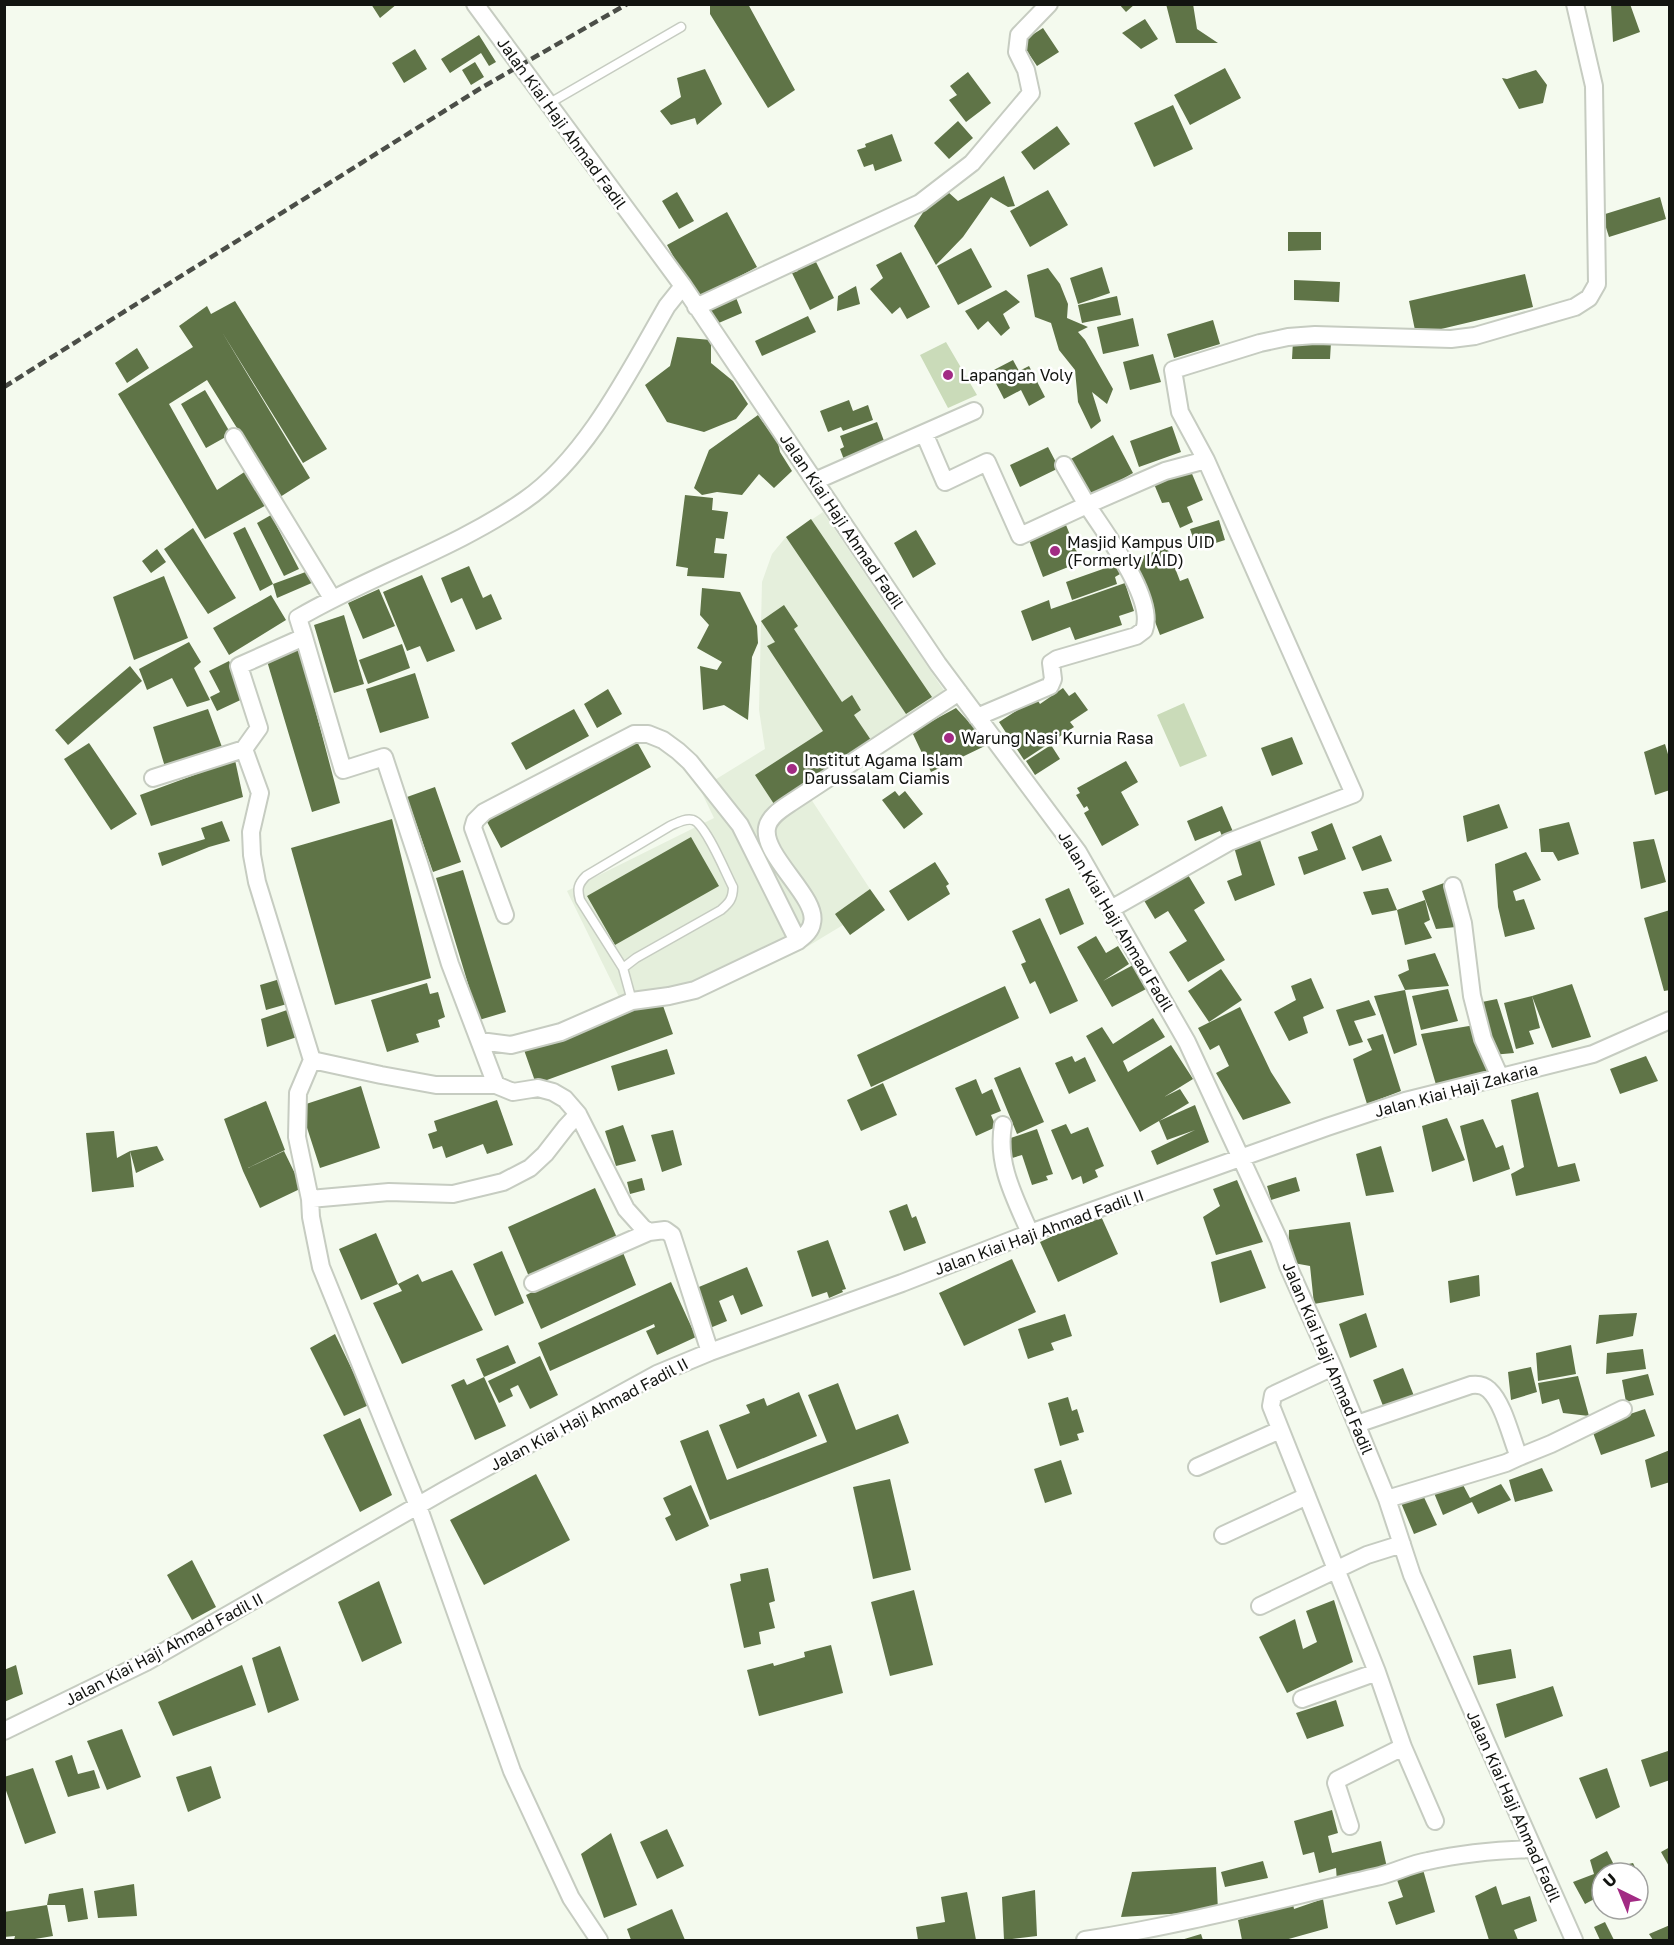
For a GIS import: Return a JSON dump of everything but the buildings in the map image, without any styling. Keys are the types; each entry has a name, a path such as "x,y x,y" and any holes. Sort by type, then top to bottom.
{"street":[{"name":"Jalan Kiai Haji Ahmad Fadil","path":"475,4 683,286 959,692 1078,852 1187,1042 1279,1240 1387,1499 1412,1575 1574,1941"},
{"path":"696,307 920,203 972,163 1031,93 1026,70 1017,52 1019,34 1049,4"},
{"path":"1111,909 1229,842 1354,794 1206,460 1180,412 1173,370 1260,343 1288,337 1315,335 1451,339 1476,336 1575,307 1589,298 1597,284 1594,86 1575,4"},
{"path":"496,1085 450,964 384,758 343,770 298,618 332,598 486,524 526,499 550,479 587,439 667,306 683,286"},
{"path":"815,481 974,411"},
{"path":"924,433 945,482 987,462 1020,536 1165,471 1206,460"},
{"path":"234,437 332,598"},
{"path":"977,717 1050,686 1053,679 1051,663 1057,659 1136,636 1144,630 1147,616 1131,572 1064,465"},
{"path":"153,778 244,749 259,728 239,666 304,637"},
{"path":"480,1041 510,1045 561,1032 632,1001 695,990 798,941 812,925 813,916 808,904 768,843 767,828 771,819 792,802 959,692"},
{"path":"505,915 473,828 475,821 484,812 634,734 648,734 663,740 690,762 740,825 798,941"},
{"path":"244,749 260,793 251,832 257,882 312,1060 298,1093 297,1137 321,1267 418,1506 512,1772 571,1898 599,1941"},
{"path":"1453,886 1463,923 1472,996 1483,1039 1500,1077"},
{"name":"Jalan Kiai Haji Zakaria","path":"1241,1158 1405,1101 1593,1054 1670,1020"},
{"path":"312,1060 426,1083 496,1085 513,1092 538,1088 553,1092 565,1099 574,1119 626,1209 649,1232"},
{"path":"310,1199 390,1192 453,1194 494,1185 530,1168 545,1154 574,1119"},
{"path":"1003,1125 1000,1141 1003,1165 1030,1233"},
{"name":"Jalan Kiai Haji Ahmad Fadil II","path":"4,1731 146,1662 418,1506 657,1374 710,1352 902,1283 1030,1233 1241,1158"},
{"path":"532,1283 649,1232 665,1230 672,1235 710,1352"},
{"path":"1333,1367 1273,1395 1271,1406 1377,1672 1403,1747 1435,1821"},
{"path":"1357,1424 1479,1384 1488,1389 1499,1404 1519,1457"},
{"path":"1387,1499 1506,1463 1623,1409"},
{"path":"1197,1467 1280,1430"},
{"path":"1223,1535 1307,1496"},
{"path":"1260,1606 1367,1555 1402,1544"},
{"path":"1302,1699 1377,1672"},
{"path":"1350,1826 1337,1780 1403,1747"},
{"path":"1085,1941 1186,1922 1392,1873 1426,1861 1485,1851 1533,1849"}],"lane":[{"path":"548,104 681,27"},
{"path":"623,968 730,903 733,887 699,823 692,820 681,821 670,826 586,876 580,882 578,890 580,900 623,968 632,1001"}],"shaded area":[{"name":"Institut Agama Islam Darussalam Ciamis","path":"823,512 955,707 897,738 809,796 870,889 836,914 843,925 800,951 709,993 628,1015 567,891 714,818 700,789 765,749 759,710 762,582 772,554 786,537"}],"green space":[{"name":"Lapangan Voly","path":"946,342 977,395 948,408 920,355"},
{"path":"1184,703 1207,756 1180,767 1157,715"}],"railway":[{"path":"4,387 481,88 627,4"}],"place":[{"name":"Lapangan Voly","path":"948,375"},
{"name":"Masjid Kampus UID (Formerly IAID)","path":"1055,551"},
{"name":"Warung Nasi Kurnia Rasa","path":"949,738"},
{"name":"Institut Agama Islam Darussalam Ciamis","path":"792,769"}]}
